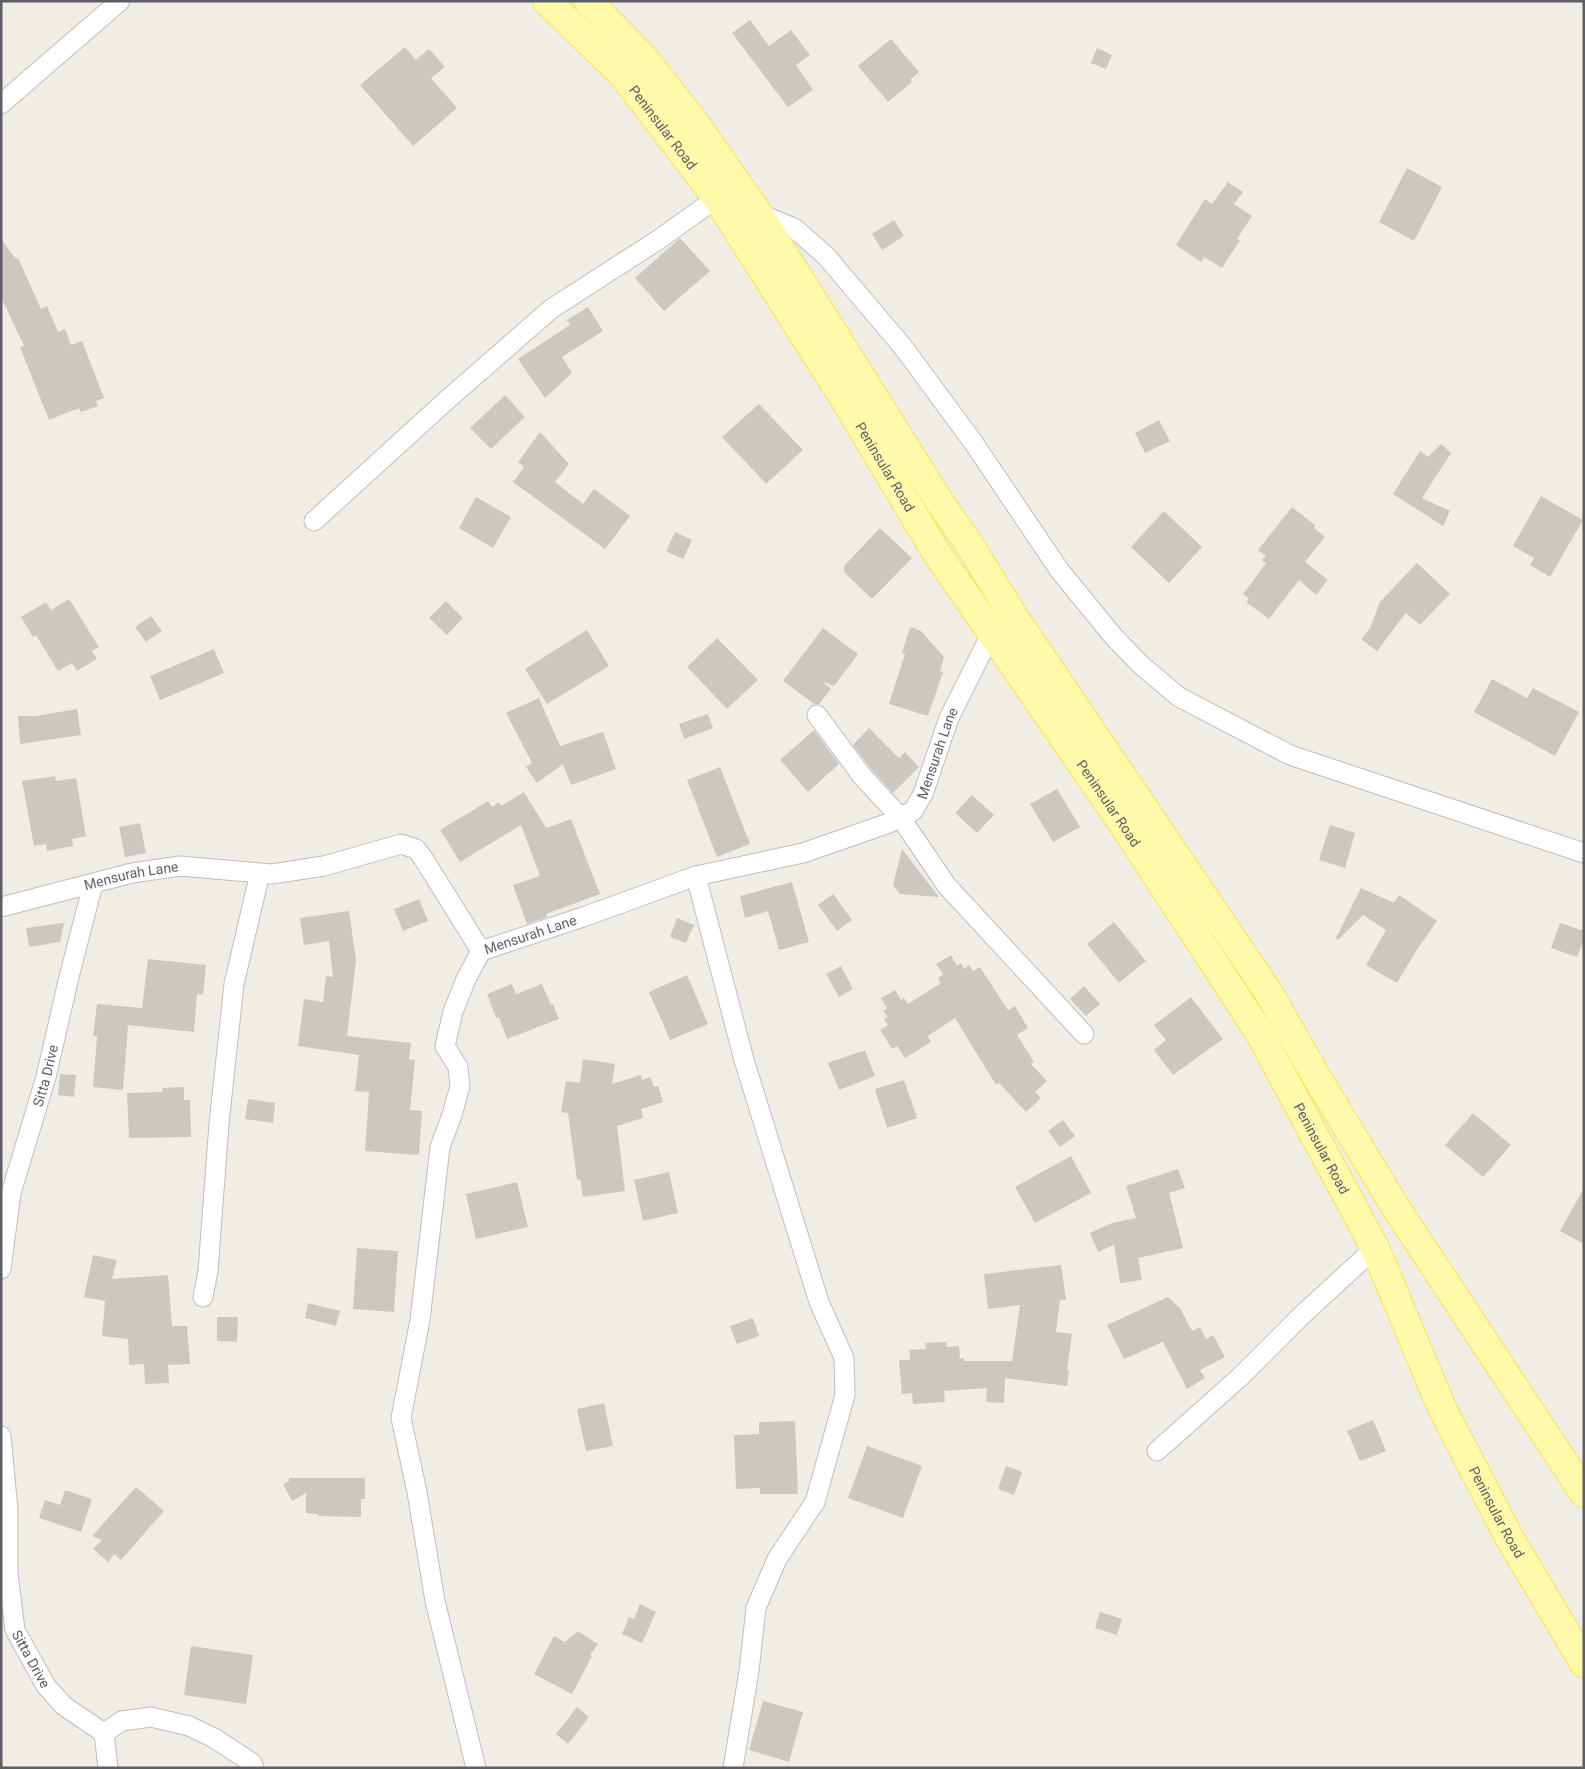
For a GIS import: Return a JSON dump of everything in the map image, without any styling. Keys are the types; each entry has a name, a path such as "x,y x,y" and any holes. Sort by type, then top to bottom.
{"main road":[{"name":"Peninsular Road","path":"547,1 623,75 717,198 842,395 936,552 1123,824 1259,1032 1375,1248 1442,1408 1509,1537 1582,1660"},
{"name":"Peninsular Road","path":"588,1 643,57 694,123 758,213 1012,614 1269,993 1313,1071 1396,1208 1584,1493"}],"street":[{"path":"1,104 120,1"},
{"path":"314,521 448,399 551,309 658,240 717,198"},
{"path":"758,213 794,228 826,256 915,363 973,442 1060,571 1113,636 1141,665 1179,697 1290,754 1584,853"},
{"name":"Mensurah Lane","path":"1,908 132,873 180,866 272,874 324,866 401,844 416,849 423,858 481,951 586,916 696,876 803,853 889,823 913,811 923,794 949,718 992,632"},
{"path":"817,715 862,776 900,818 947,886 1084,1034"},
{"path":"203,1297 208,1271 219,1124 234,984 260,874"},
{"path":"696,876 752,1088 819,1302 844,1358 845,1395 815,1502 777,1559 756,1608 749,1671 733,1768"},
{"name":"Sitta Drive","path":"1,1269 3,1241 11,1194 46,1077 93,884"},
{"path":"476,1768 435,1600 417,1492 402,1418 420,1320 440,1147 460,1086 458,1067 445,1046 453,1012 466,979 481,951"},
{"path":"1157,1451 1240,1377 1375,1248"},
{"name":"Sitta Drive","path":"1,1436 8,1510 8,1574 15,1630 46,1686 64,1706 104,1734"},
{"path":"108,1768 104,1734 122,1722 151,1717 189,1726 214,1738 252,1763 254,1768"}],"building":[{"path":"750,20 769,46 791,30 810,55 796,65 813,90 788,107 732,33"},
{"path":"891,39 919,72 910,80 912,82 888,102 858,66"},
{"path":"405,47 416,60 429,49 445,67 431,78 457,108 413,146 360,85"},
{"path":"1097,48 1112,55 1106,69 1091,63"},
{"path":"1407,168 1442,187 1414,241 1379,222"},
{"path":"1228,182 1243,192 1234,204 1252,216 1237,239 1240,240 1222,268 1204,257 1201,262 1176,245 1205,199 1212,204"},
{"path":"894,220 904,236 882,250 872,234"},
{"path":"680,238 710,271 664,311 635,278"},
{"path":"1,239 16,259 18,258 41,309 47,306 58,332 65,329 71,345 82,341 104,398 96,401 98,406 81,412 79,408 49,420 20,347 24,346 1,297"},
{"path":"588,307 603,331 562,357 572,373 545,398 518,359 570,325 567,320"},
{"path":"505,395 525,417 491,449 470,428"},
{"path":"759,404 803,450 766,484 722,437"},
{"path":"1159,420 1170,441 1145,453 1135,433"},
{"path":"540,432 569,464 555,482 583,504 594,489 630,516 605,549 513,482 524,467 518,462"},
{"path":"1441,444 1451,453 1422,498 1450,511 1443,526 1393,494 1420,451 1428,457"},
{"path":"1541,496 1583,520 1550,577 1530,565 1534,558 1513,546"},
{"path":"476,497 511,517 493,548 459,528"},
{"path":"1292,507 1315,525 1314,528 1325,537 1305,562 1328,580 1316,595 1299,580 1269,619 1246,602 1249,599 1243,594 1266,563 1262,560 1266,556 1258,550"},
{"path":"1164,511 1202,547 1169,583 1131,547"},
{"path":"880,528 912,558 872,599 844,572 844,566"},
{"path":"675,532 692,540 683,559 666,551"},
{"path":"1417,563 1450,594 1420,625 1406,613 1377,651 1361,639 1370,628 1380,602"},
{"path":"69,599 99,647 92,651 97,659 77,671 72,663 58,671 36,635 33,637 21,617 46,602 51,610"},
{"path":"446,601 463,618 447,635 429,618"},
{"path":"151,616 162,631 146,642 135,627"},
{"path":"910,627 921,631 944,657 940,671 943,672 928,716 889,704 905,654 902,653"},
{"path":"823,628 858,654 834,686 823,682 831,689 819,704 814,704 783,681"},
{"path":"587,630 609,666 547,704 525,669"},
{"path":"717,638 758,680 727,709 687,667"},
{"path":"214,649 224,673 160,700 150,676"},
{"path":"1492,679 1527,698 1533,688 1579,712 1555,756 1474,712"},
{"path":"539,698 560,746 603,732 616,769 571,785 563,764 537,783 526,767 532,763 506,713"},
{"path":"77,709 81,735 20,744 18,716 36,716"},
{"path":"708,714 713,728 684,739 679,724"},
{"path":"869,728 899,758 905,752 919,767 893,793 871,769 853,745"},
{"path":"814,730 839,764 808,792 780,760"},
{"path":"720,767 750,844 717,857 687,780"},
{"path":"55,776 56,781 76,778 86,836 72,839 73,846 47,851 46,844 34,846 22,781"},
{"path":"1057,789 1080,827 1053,842 1030,804"},
{"path":"524,792 546,828 571,819 600,894 546,914 547,917 527,924 513,885 540,876 521,825 460,862 440,830 488,801 492,807 499,802 501,806"},
{"path":"972,795 994,815 977,833 955,813"},
{"path":"140,823 146,853 125,857 119,827"},
{"path":"1330,825 1355,833 1345,868 1319,860"},
{"path":"902,849 939,897 900,894 893,885"},
{"path":"792,882 809,942 779,950 768,911 745,918 740,896"},
{"path":"1361,888 1394,903 1399,895 1437,921 1397,983 1366,965 1386,930 1363,915 1338,940 1336,938"},
{"path":"833,894 852,920 837,931 818,905"},
{"path":"419,899 428,921 403,931 394,909"},
{"path":"349,911 356,960 347,1036 411,1043 409,1059 415,1060 410,1110 422,1111 419,1155 365,1151 369,1092 355,1091 359,1055 298,1046 304,999 323,1002 326,976 333,977 329,941 304,945 300,918"},
{"path":"677,918 694,925 686,943 670,937"},
{"path":"1114,922 1146,961 1119,983 1087,944"},
{"path":"64,923 60,942 29,947 26,928"},
{"path":"1560,923 1584,931 1584,939 1577,957 1551,948"},
{"path":"951,955 957,966 961,963 964,969 969,965 973,971 980,967 1008,1010 1015,1006 1028,1028 1017,1035 1034,1062 1031,1064 1047,1081 1035,1092 1041,1098 1026,1112 999,1083 996,1085 955,1018 928,1036 931,1042 905,1058 897,1046 892,1049 880,1030 888,1025 884,1019 888,1017 883,1011 887,1008 881,998 895,990 901,1000 904,998 908,1004 941,983 938,978 943,974 936,964"},
{"path":"148,959 206,965 203,995 197,994 194,1032 128,1025 123,1090 93,1087 97,1036 93,1036 97,1004 142,1008"},
{"path":"841,966 853,989 839,997 826,974"},
{"path":"687,975 708,1024 670,1040 649,992"},
{"path":"512,984 516,994 542,984 559,1019 507,1039 499,1017 496,1018 487,994"},
{"path":"1084,986 1100,1004 1086,1016 1070,999"},
{"path":"1191,997 1223,1039 1173,1075 1154,1050 1166,1040 1154,1025"},
{"path":"865,1050 875,1076 839,1090 828,1063"},
{"path":"583,1059 615,1064 612,1084 641,1075 642,1080 650,1077 654,1087 658,1086 663,1102 641,1109 643,1118 617,1126 625,1191 583,1197 580,1179 577,1180 568,1113 561,1112 566,1081 580,1083"},
{"path":"60,1074 76,1075 74,1097 58,1095"},
{"path":"904,1080 917,1118 887,1128 875,1089"},
{"path":"184,1087 184,1100 190,1100 191,1137 129,1138 127,1093 163,1092 162,1088"},
{"path":"248,1099 275,1103 273,1123 245,1119"},
{"path":"1473,1113 1511,1145 1483,1177 1445,1145"},
{"path":"1063,1120 1075,1136 1060,1147 1048,1131"},
{"path":"1071,1156 1091,1193 1035,1223 1015,1187"},
{"path":"1178,1169 1185,1188 1169,1193 1183,1248 1138,1258 1142,1280 1120,1283 1114,1245 1098,1252 1090,1233 1112,1223 1136,1218 1126,1186"},
{"path":"669,1172 678,1213 643,1221 634,1180"},
{"path":"517,1182 528,1227 476,1239 466,1194"},
{"path":"1584,1188 1584,1244 1560,1231"},
{"path":"357,1248 398,1251 394,1312 353,1309"},
{"path":"93,1255 117,1260 112,1279 168,1275 172,1326 187,1326 190,1364 168,1365 169,1383 145,1384 144,1364 129,1365 128,1339 102,1336 105,1301 84,1297"},
{"path":"1061,1265 1066,1300 1060,1300 1056,1332 1072,1334 1067,1370 1069,1370 1067,1386 1005,1378 1004,1403 986,1402 987,1388 944,1391 945,1402 913,1404 912,1393 902,1394 899,1360 910,1360 909,1350 926,1349 925,1343 946,1342 947,1347 959,1346 960,1359 964,1358 964,1361 1012,1361 1020,1305 988,1309 984,1274"},
{"path":"1168,1297 1180,1308 1192,1331 1200,1327 1206,1339 1213,1335 1225,1357 1200,1370 1205,1378 1187,1389 1163,1342 1124,1359 1107,1325"},
{"path":"308,1303 340,1311 336,1326 305,1318"},
{"path":"217,1317 238,1317 237,1342 217,1341"},
{"path":"753,1318 759,1336 737,1344 730,1326"},
{"path":"604,1403 613,1446 586,1451 577,1409"},
{"path":"1373,1420 1386,1451 1360,1461 1347,1431"},
{"path":"795,1421 798,1494 760,1494 760,1488 736,1489 734,1435 759,1434 759,1422"},
{"path":"867,1446 922,1466 903,1518 848,1498"},
{"path":"1006,1466 1022,1472 1014,1495 998,1489"},
{"path":"289,1478 365,1478 365,1499 361,1499 361,1517 318,1516 318,1514 306,1513 306,1493 292,1501 283,1484 289,1481"},
{"path":"136,1487 164,1511 121,1560 114,1554 108,1562 93,1549 102,1540 92,1536"},
{"path":"65,1490 92,1499 81,1532 39,1518 45,1500 60,1505"},
{"path":"640,1604 656,1612 642,1643 622,1634 629,1617 634,1619"},
{"path":"1100,1612 1122,1619 1117,1635 1095,1628"},
{"path":"578,1631 598,1644 590,1655 592,1656 572,1694 534,1674 554,1636 565,1642"},
{"path":"191,1646 253,1655 246,1704 184,1695"},
{"path":"763,1701 803,1712 789,1762 749,1750"},
{"path":"577,1707 589,1717 568,1744 556,1734"}]}
